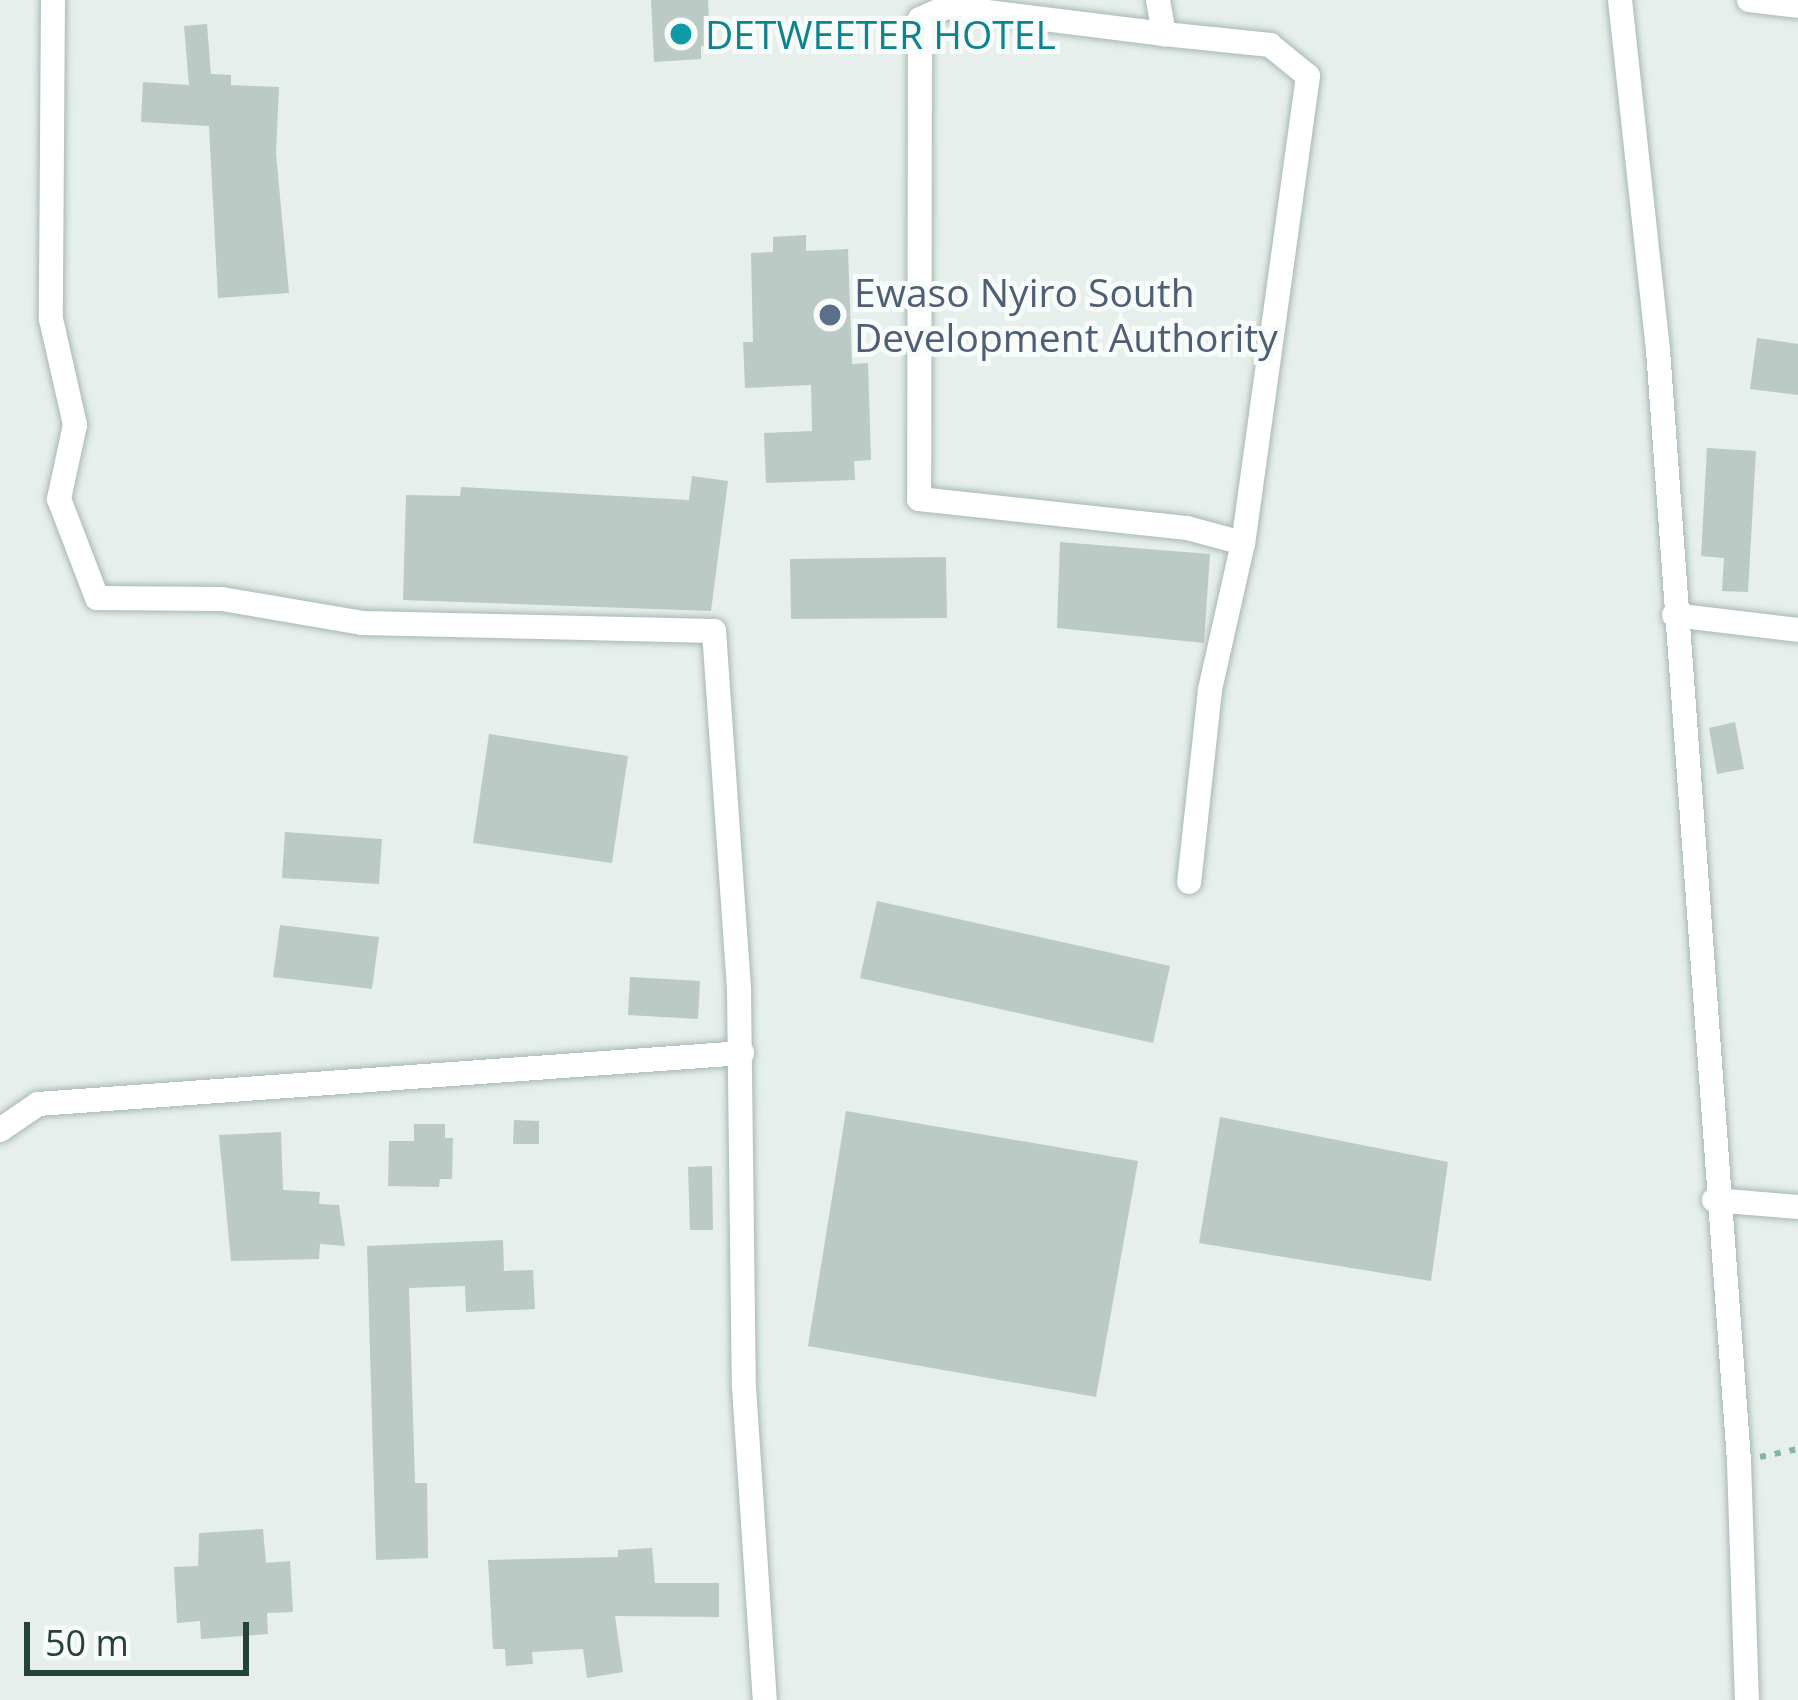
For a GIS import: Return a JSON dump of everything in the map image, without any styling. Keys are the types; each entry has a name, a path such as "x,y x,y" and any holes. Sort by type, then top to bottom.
{"street":[{"path":"53,0 51,319 75,425 59,499 97,598 222,599 362,623 714,631 742,1053 744,1387 765,1700"},
{"path":"1158,0 1164,34"},
{"path":"1620,0 1658,350 1714,1200 1739,1462 1747,1700"},
{"path":"1749,0 1798,6"},
{"path":"1189,882 1210,689 1243,543 1308,76 1270,45 947,7 920,19 919,499 1187,528 1243,543"},
{"path":"1674,615 1798,630"},
{"path":"0,1130 38,1104 742,1053"},
{"path":"1714,1200 1798,1207"}],"building":[{"name":"DETWEETER HOTEL","path":"651,0 708,0 710,46 701,46 701,59 654,62"},
{"path":"207,24 211,74 231,75 231,85 279,87 276,153 289,293 218,298 209,126 141,122 143,82 189,85 184,26"},
{"path":"806,235 806,251 848,249 852,364 868,363 871,460 854,461 855,480 766,483 764,433 812,431 811,385 745,388 743,342 753,342 751,253 773,252 773,237"},
{"path":"1757,338 1798,344 1798,395 1750,389"},
{"path":"1707,448 1756,451 1748,592 1722,591 1724,558 1701,556"},
{"path":"692,476 728,481 711,611 403,600 406,495 460,496 461,487 689,500"},
{"path":"1060,542 1210,554 1204,643 1057,628"},
{"path":"946,557 947,618 791,619 790,559"},
{"path":"1735,722 1744,769 1717,774 1709,728"},
{"path":"489,734 628,756 612,863 473,843"},
{"path":"285,832 382,839 379,884 282,878"},
{"path":"877,901 1170,966 1153,1043 860,978"},
{"path":"280,925 379,937 372,989 273,977"},
{"path":"630,977 700,981 698,1019 628,1015"},
{"path":"846,1111 1138,1161 1096,1397 808,1346"},
{"path":"1220,1117 1448,1162 1431,1281 1199,1243"},
{"path":"514,1120 539,1121 539,1144 513,1144"},
{"path":"414,1124 445,1124 445,1138 453,1138 452,1179 440,1179 439,1187 388,1186 389,1141 414,1141"},
{"path":"281,1132 283,1190 320,1192 319,1204 339,1205 345,1246 320,1244 319,1259 231,1261 219,1135"},
{"path":"712,1166 713,1230 690,1230 688,1167"},
{"path":"503,1240 504,1271 533,1270 535,1309 466,1312 465,1286 409,1288 415,1483 427,1483 428,1558 376,1560 367,1246"},
{"path":"263,1529 266,1563 290,1561 293,1612 267,1613 268,1634 201,1639 200,1621 177,1623 174,1567 198,1566 199,1533"},
{"path":"652,1548 655,1583 719,1583 719,1617 615,1616 623,1672 587,1678 583,1649 532,1652 533,1664 506,1666 505,1649 493,1649 488,1560 618,1557 618,1550"}],"place":[{"name":"DETWEETER HOTEL","path":"681,34"},
{"name":"Ewaso Nyiro South Development Authority","path":"830,315"}]}
